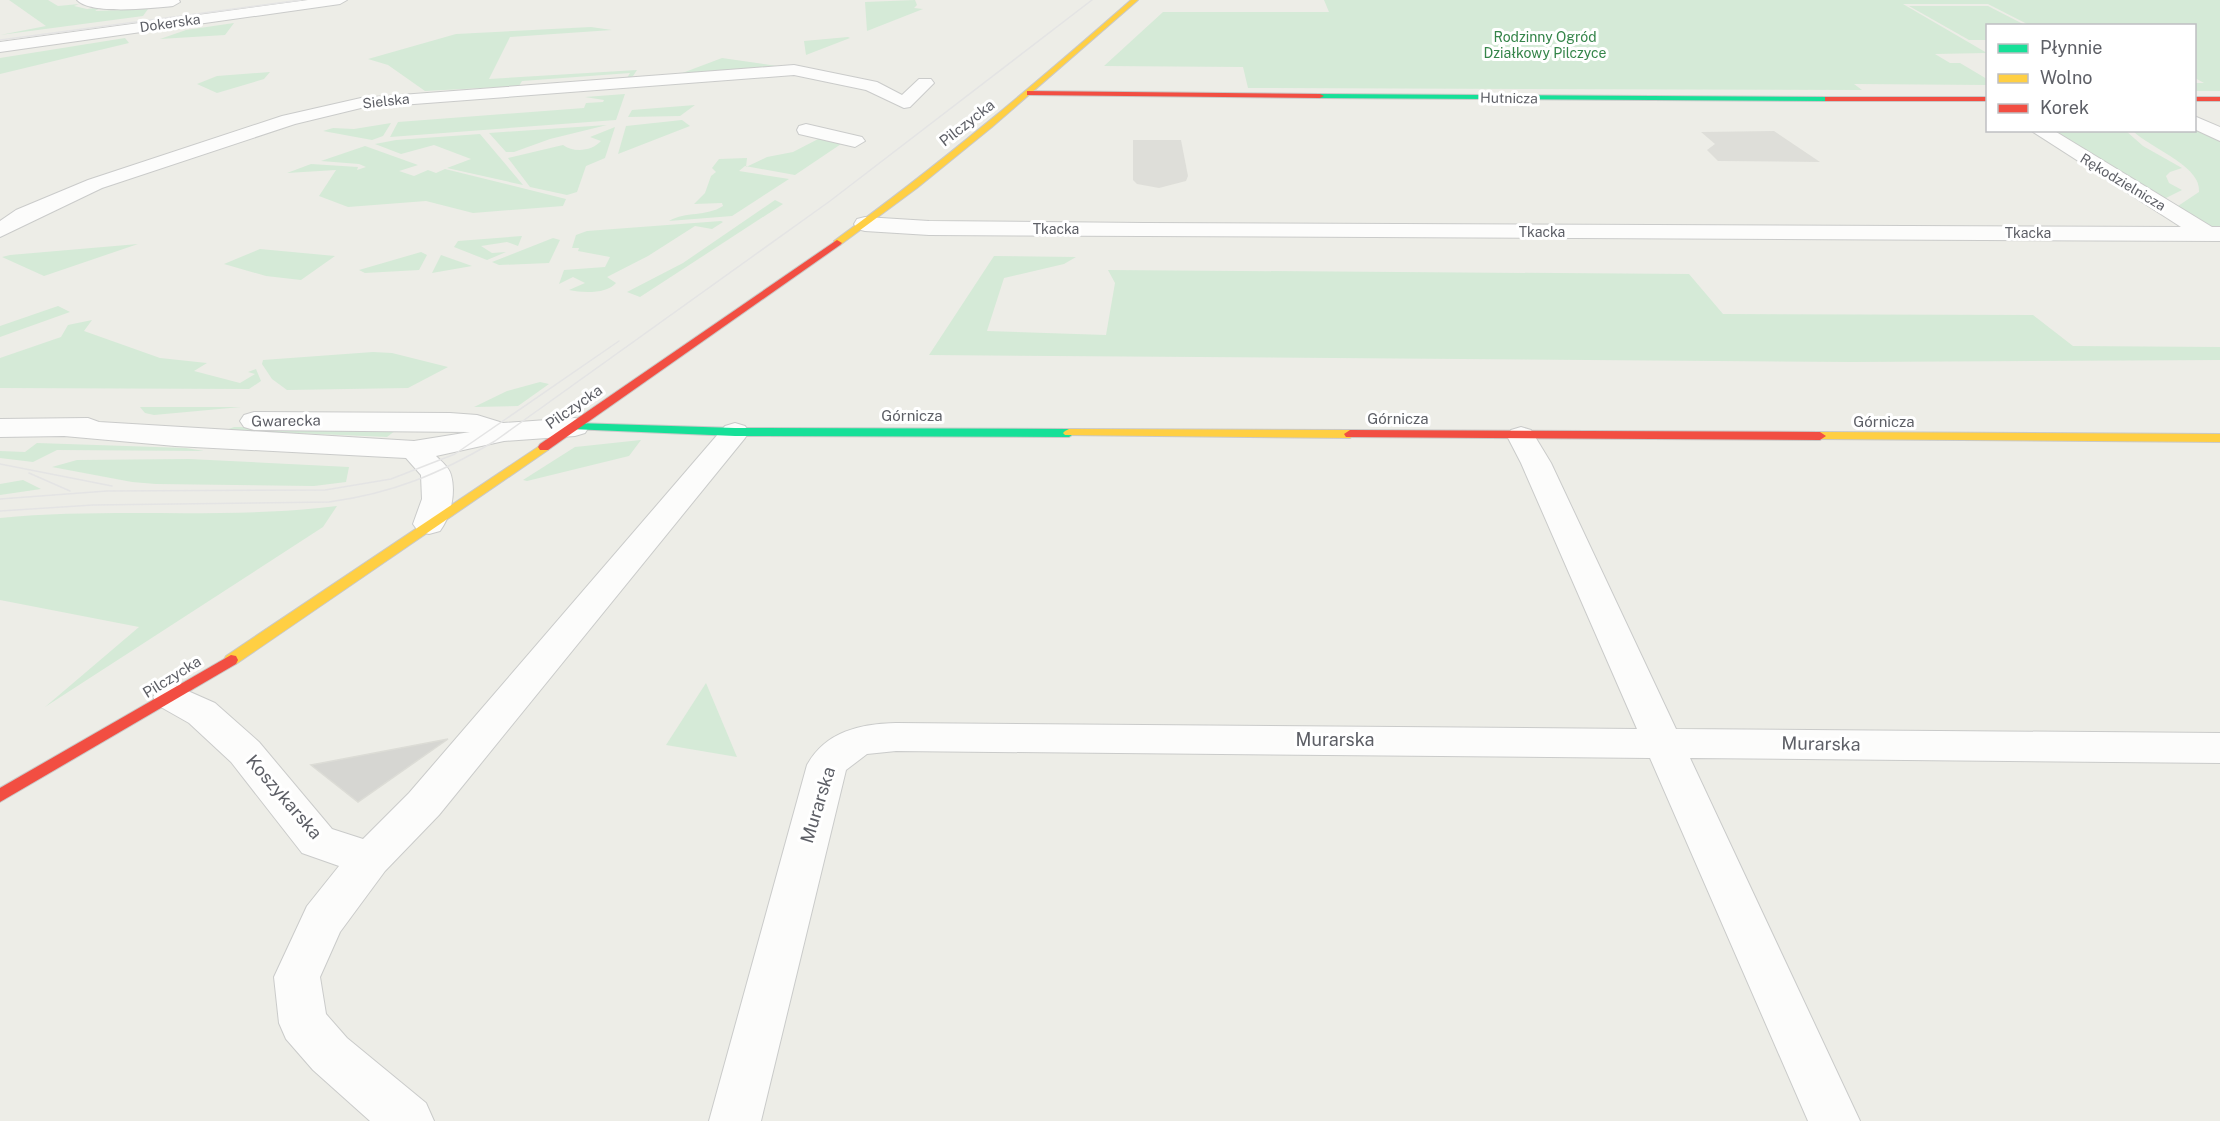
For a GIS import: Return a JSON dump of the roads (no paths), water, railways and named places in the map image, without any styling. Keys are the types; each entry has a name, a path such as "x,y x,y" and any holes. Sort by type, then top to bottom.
{"street":[{"name":"Dokerska","path":"84,0 119,5 189,1"},
{"name":"Dokerska","path":"0,47 340,0"},
{"name":"Pilczycka","path":"0,796 172,697 255,644 429,524 576,427 901,198 1030,93 1135,0"},
{"name":"Sielska","path":"0,230 39,208 95,184 281,122 342,107 407,98 794,70 871,86"},
{"name":"Hutnicza","path":"1030,93 1548,99 1986,99"},
{"path":"2196,99 2220,99"},
{"path":"2196,122 2220,135"},
{"path":"806,130 855,141"},
{"name":"Rękodzielnicza","path":"2042,132 2213,234"},
{"name":"Tkacka","path":"865,224 929,228 1155,230 2213,234"},
{"name":"Gwarecka","path":"0,428 67,428 296,420 456,422 477,424 503,432"},
{"name":"Górnicza","path":"576,427 735,432 2220,438"},
{"name":"Gwarecka","path":"67,428 175,437 414,450 458,444 503,432 576,427"},
{"path":"408,1121 330,1054 303,1023 298,999 297,977 323,920 370,859 424,804 735,432"},
{"path":"1521,436 1536,463 1834,1121"},
{"path":"414,450 436,473 438,499 429,524"},
{"name":"Koszykarska","path":"172,697 202,713 245,752 317,841 370,859"},
{"name":"Murarska","path":"735,1121 827,765 845,745 862,740 896,737 2220,748"}],"tram line":[{"path":"0,40 301,0"},
{"path":"0,511 93,505 329,502 374,493 415,481 455,463 495,441 830,201 1092,0"},
{"path":"0,499 107,491 325,490 391,479 455,454 619,341"},
{"path":"0,464 112,486"},
{"path":"29,473 70,491"}],"park label":[{"name":"Rodzinny Ogród Działkowy Pilczyce","path":"1545,46"}]}
